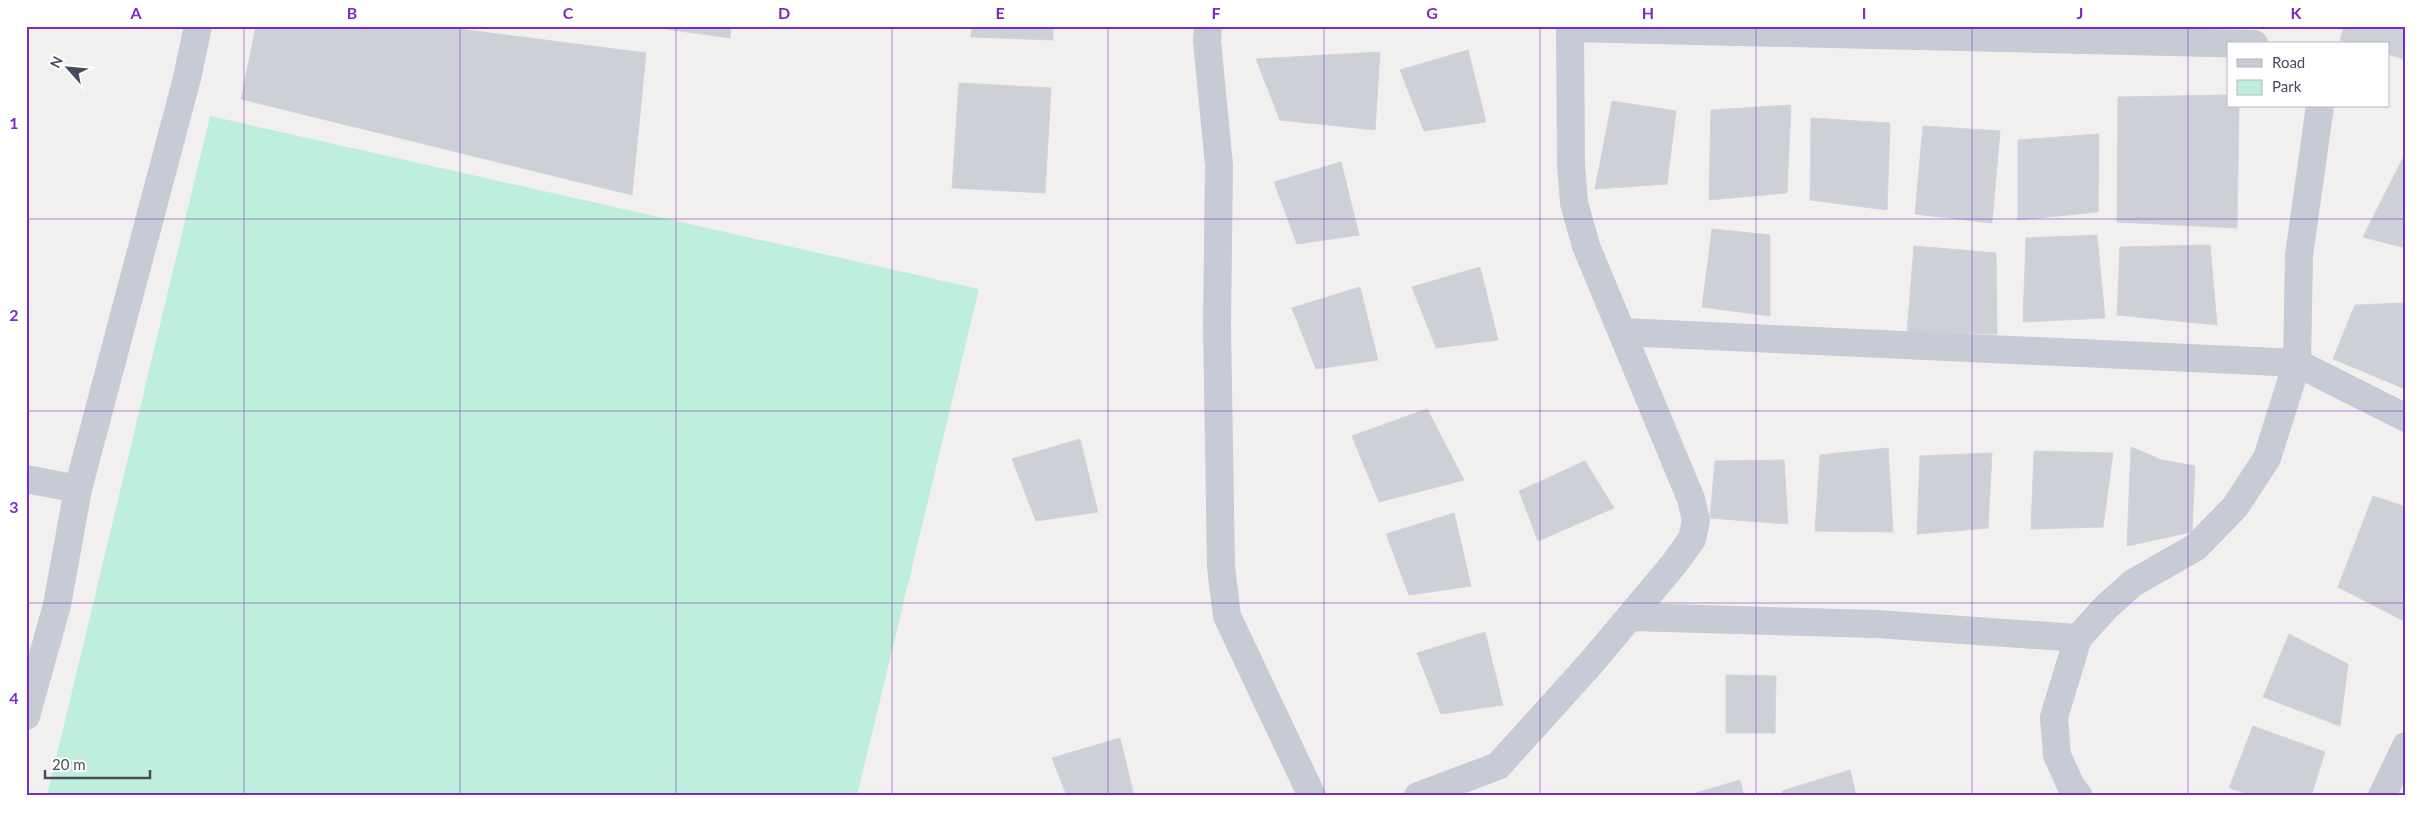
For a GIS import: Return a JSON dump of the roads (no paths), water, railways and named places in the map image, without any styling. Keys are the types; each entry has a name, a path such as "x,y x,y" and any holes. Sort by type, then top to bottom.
{"street":[{"path":"26,716 57,605 78,489 187,78 198,26"},
{"path":"1208,26 1207,41 1219,165 1217,325 1221,567 1226,616 1312,796"},
{"path":"1418,796 1498,766 1630,617 1674,564 1692,539 1696,520 1691,499 1586,246 1574,203 1571,164 1570,27 1871,31 2227,43"},
{"path":"2079,796 2071,786 2058,755 2054,717 2078,638 2106,607 2133,583 2196,547 2235,507 2267,458 2297,363 2298,255 2320,108"},
{"path":"1622,332 2297,363 2406,418"},
{"path":"26,479 78,489"},
{"path":"1630,617 1876,624 2078,638"},
{"path":"2382,796 2406,746"}]}
